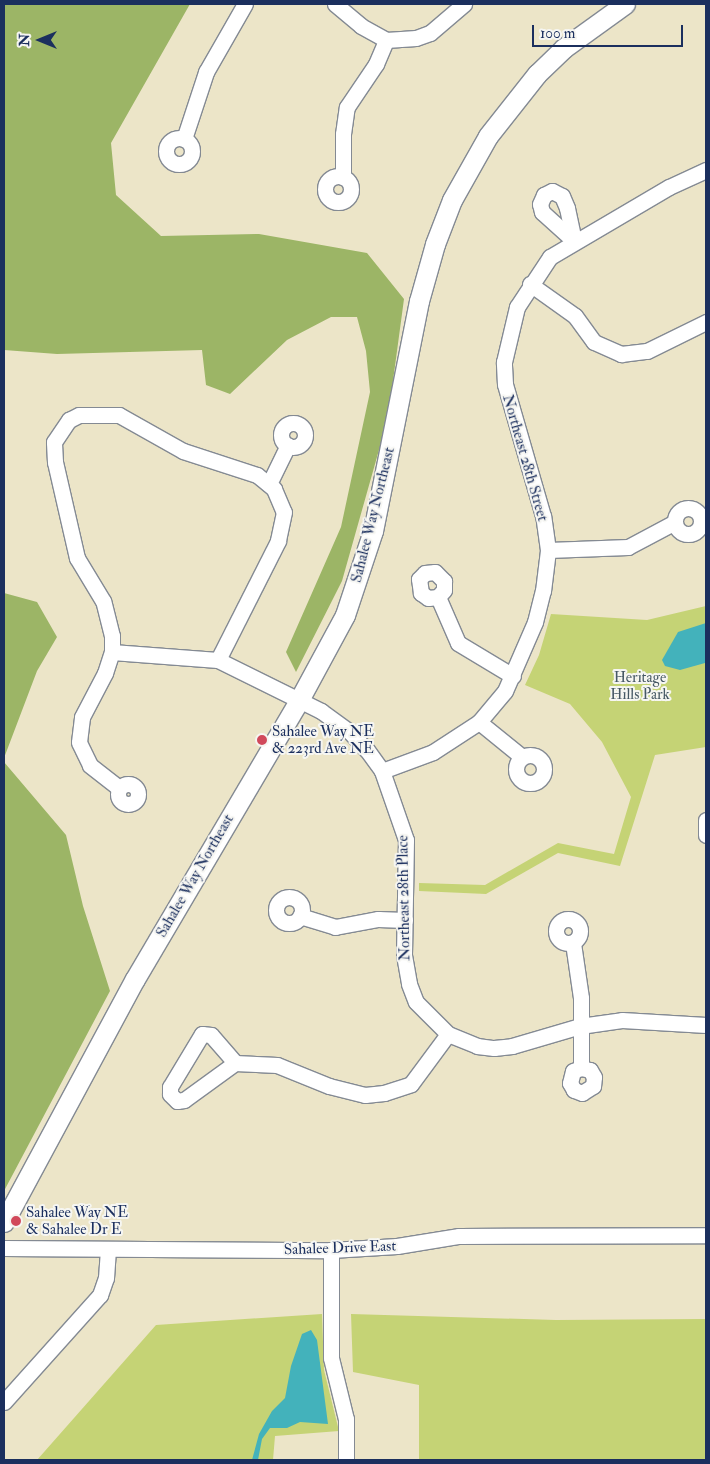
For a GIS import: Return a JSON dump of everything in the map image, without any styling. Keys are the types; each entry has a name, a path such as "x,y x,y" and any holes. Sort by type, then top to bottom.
{"main road":[{"name":"Sahalee Way Northeast","path":"4,1222 135,979 298,702 345,615 364,564 419,302 435,244 452,200 488,136 537,74 564,48 625,4"}],"street":[{"path":"184,139 206,72 245,4"},
{"path":"335,4 361,26 386,40 416,38 430,33 464,4"},
{"path":"343,177 343,134 347,107 376,64 386,40"},
{"name":"Northeast 28th Street","path":"382,771 433,752 479,722 506,692 544,591 548,550 543,516 505,384 504,362 509,334 517,307 530,284 550,257 574,241 669,187 706,170"},
{"path":"530,284 575,316 594,342 615,353 633,355 647,351 706,322"},
{"path":"112,652 218,660 278,542 284,512 270,484 257,475 183,450 119,415 80,415 62,428 54,442 55,462 77,558 103,601 112,636 112,652 82,717 80,742 90,765 119,788"},
{"path":"270,484 288,445"},
{"path":"548,550 628,548 675,522"},
{"path":"438,597 458,643 513,676"},
{"name":"Northeast 28th Place","path":"218,660 298,702 321,711 350,731 382,771 406,840 405,970 416,1002 448,1034"},
{"path":"479,722 522,757"},
{"path":"706,820 706,835"},
{"path":"300,916 335,927 378,920 405,920"},
{"path":"572,943 579,975 581,1068"},
{"path":"235,1063 211,1035 198,1036 170,1094 177,1101 193,1096 235,1063 276,1065 349,1092 384,1094 399,1090 420,1076 448,1034 477,1046 494,1048 512,1046 580,1026 622,1020 706,1025"},
{"name":"Sahalee Drive East","path":"4,1248 331,1250 397,1246 459,1236 706,1235"},
{"path":"4,1402 100,1295 106,1278 108,1249"},
{"path":"331,1250 331,1358 346,1419 346,1460"}],"green space":[{"path":"4,4 190,4 111,143 116,195 161,236 259,234 367,253 404,299 388,418 342,581 296,672 286,652 341,527 370,392 366,351 357,317 331,317 287,340 230,394 206,385 202,350 57,354 4,350"},
{"path":"4,593 37,602 57,637 37,671 4,758"},
{"name":"Heritage Hills Park","path":"706,606 706,747 655,755 620,866 558,853 486,894 419,891 419,883 485,885 558,843 614,854 631,797 602,742 570,704 525,685 539,655 551,614 647,620"},
{"path":"4,762 66,835 83,906 110,991 4,1191"},
{"path":"322,1314 324,1370 339,1431 275,1436 273,1460 37,1460 156,1325"},
{"path":"351,1314 556,1320 706,1319 706,1460 419,1460 419,1385 353,1372"}],"water":[{"path":"706,623 705,663 680,670 665,666 662,660 678,632"},
{"path":"311,1330 317,1340 328,1424 300,1422 287,1428 270,1428 262,1439 258,1460 252,1460 259,1434 272,1411 285,1398 291,1366 302,1334"}],"place":[{"name":"Sahalee Way NE & 223rd Ave NE","path":"262,740"},
{"name":"Sahalee Way NE & Sahalee Dr E","path":"16,1221"}]}
